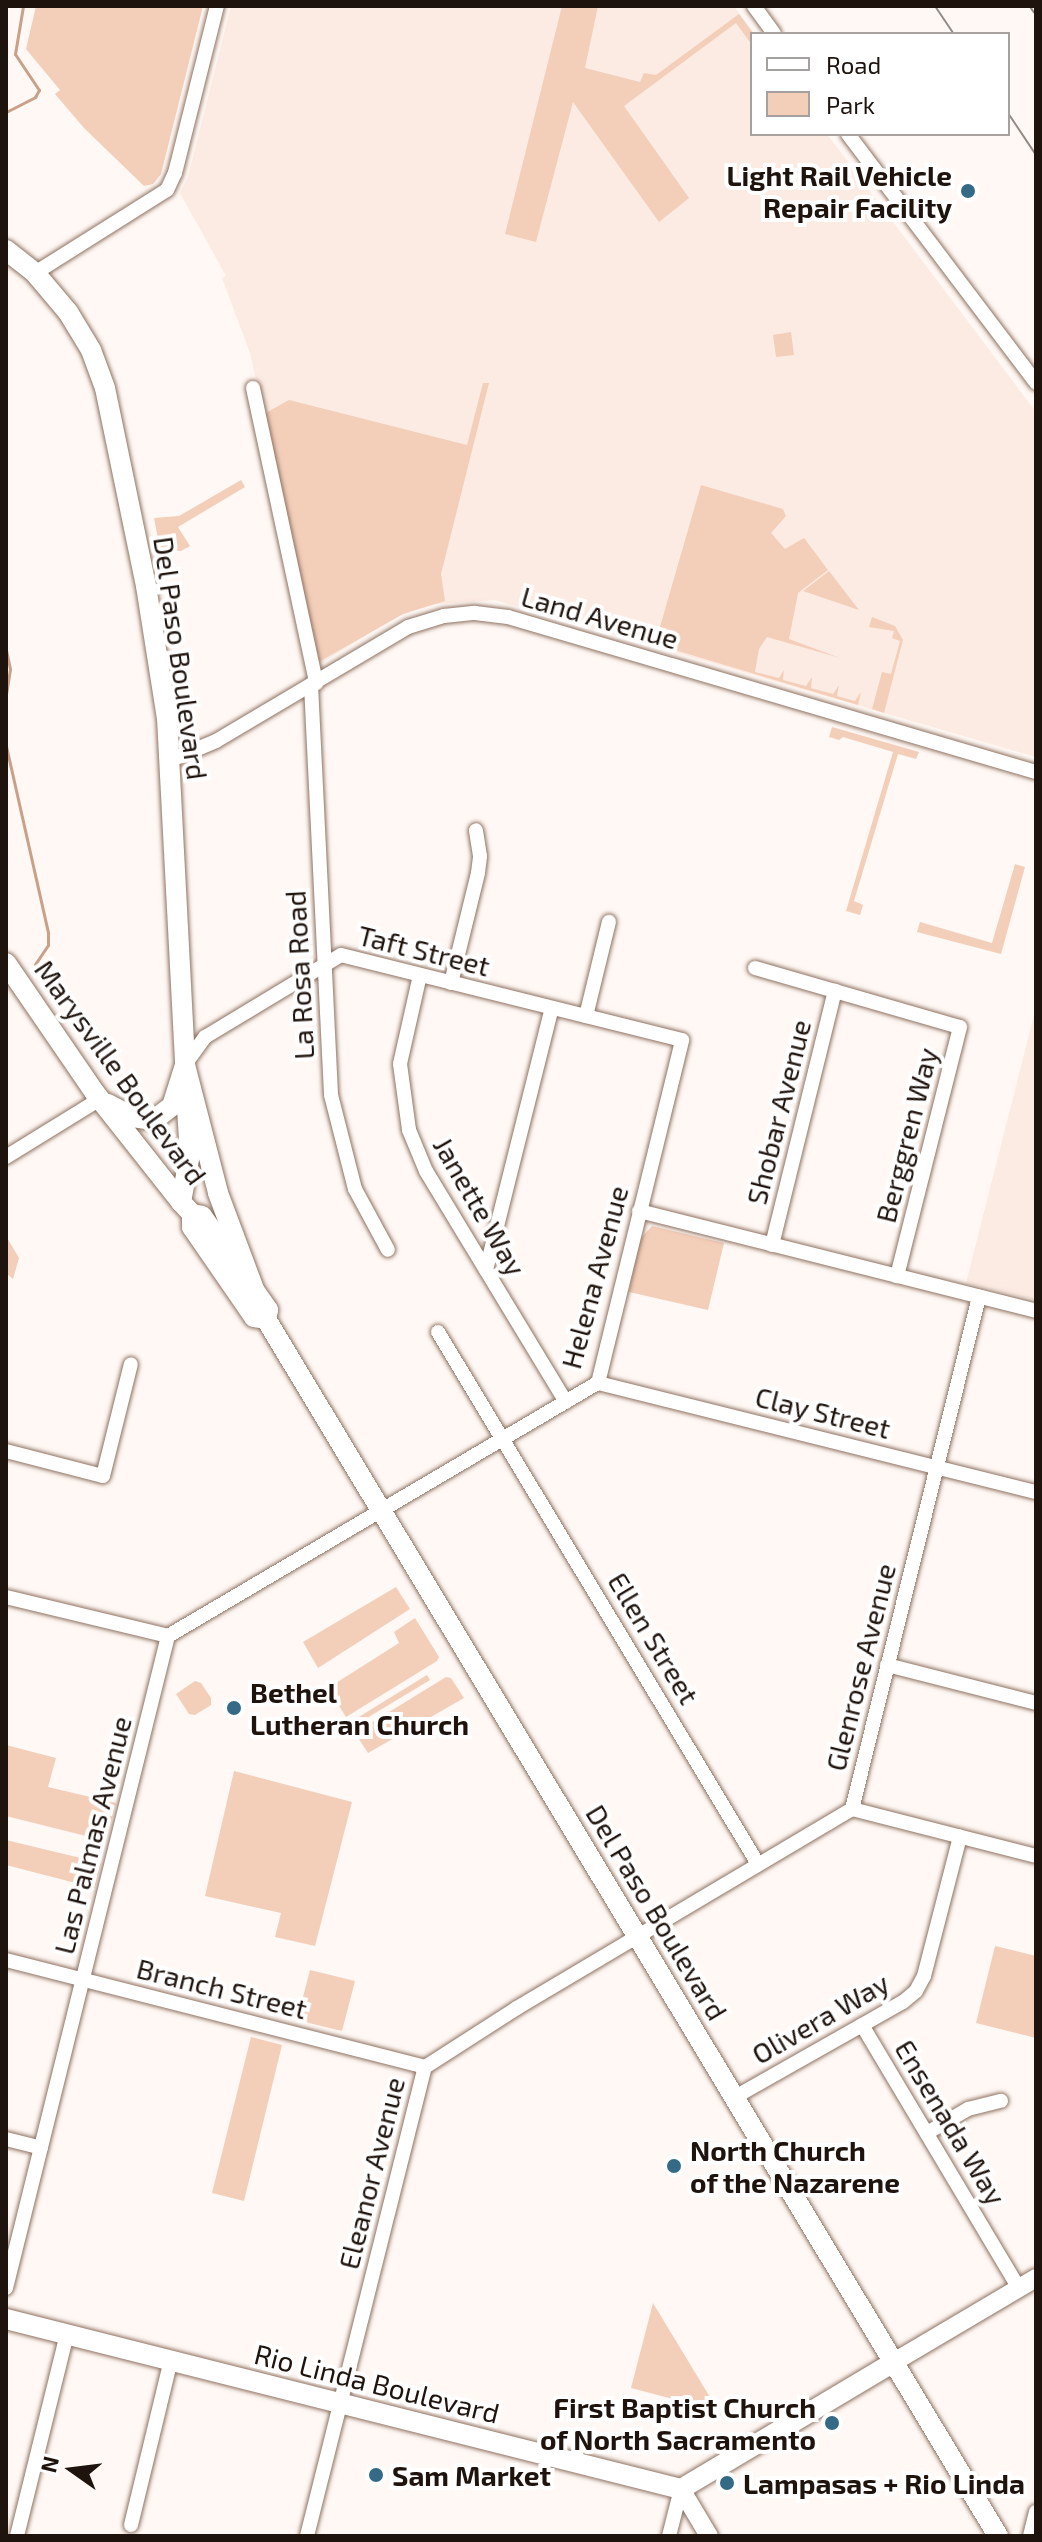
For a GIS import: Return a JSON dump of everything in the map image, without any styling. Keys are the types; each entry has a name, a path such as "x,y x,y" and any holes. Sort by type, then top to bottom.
{"main road":[{"name":"Del Paso Boulevard","path":"6,250 35,273 76,324 105,388 155,633 171,760 185,1065 207,1157 255,1292"},
{"name":"Marysville Boulevard","path":"6,963 100,1099 186,1208 192,1227 245,1305 254,1317 266,1319 268,1310 202,1216 186,1208"},
{"path":"100,1099 132,1117 154,1120 172,1106 185,1065"},
{"path":"185,1065 190,1154 186,1208"},
{"path":"186,1208 204,1176 207,1157"},
{"name":"Del Paso Boulevard","path":"266,1319 384,1510 998,2536"},
{"name":"Rio Linda Boulevard","path":"6,2319 681,2489"},
{"path":"681,2489 894,2362"}],"street":[{"path":"35,273 167,190 175,173 217,6"},
{"path":"754,6 773,32"},
{"path":"850,136 1036,383"},
{"name":"La Rosa Road","path":"253,388 313,684 331,1095 355,1189 388,1250"},
{"name":"Land Avenue","path":"171,760 201,749 420,622 456,614 491,614 1036,772"},
{"path":"451,983 478,873 480,856 476,830"},
{"path":"586,1016 609,922"},
{"name":"Taft Street","path":"185,1065 205,1037 341,955 682,1040"},
{"name":"Berggren Way","path":"755,968 960,1027 897,1276"},
{"name":"Janette Way","path":"420,975 402,1047 404,1109 426,1171 566,1402"},
{"name":"Shobar Avenue","path":"772,1245 835,991"},
{"path":"486,1270 552,1008"},
{"name":"Helena Avenue","path":"384,1510 598,1383 682,1040"},
{"path":"6,1157 100,1099"},
{"path":"639,1211 1036,1311"},
{"name":"Glenrose Avenue","path":"638,1935 852,1809 979,1297"},
{"path":"438,1332 505,1438"},
{"path":"6,1451 103,1476 131,1364"},
{"name":"Clay Street","path":"598,1383 1036,1492"},
{"name":"Ellen Street","path":"505,1438 758,1864"},
{"path":"6,1597 168,1636 384,1510"},
{"name":"Las Palmas Avenue","path":"6,2288 168,1636"},
{"path":"887,1665 1036,1703"},
{"path":"852,1809 1036,1856"},
{"name":"Olivera Way","path":"735,2097 903,2002 921,1984 960,1837"},
{"name":"Eleanor Avenue","path":"307,2536 425,2067 638,1935"},
{"name":"Branch Street","path":"6,1960 425,2067"},
{"name":"Ensenada Way","path":"862,2025 1019,2288"},
{"path":"927,2133 968,2109 1001,2101"},
{"path":"6,2139 41,2148"},
{"path":"894,2362 1036,2278"},
{"path":"17,2536 67,2334"},
{"path":"131,2525 171,2360"},
{"path":"669,2536 681,2489"},
{"path":"681,2489 709,2536"},
{"path":"1030,2536 1036,2512"}],"shaded area":[{"path":"231,6 734,6 753,32 750,32 750,136 829,136 1036,412 1036,757 495,600 425,605 394,618 320,664 250,353 222,278 226,276 180,193 188,177"},
{"path":"1036,1007 1036,1300 966,1283"}],"green space":[{"path":"36,6 203,6 161,174 153,184 144,186 84,128 55,94 60,90 26,49"},
{"path":"562,6 598,6 585,68 640,82 644,73 656,75 739,14 752,32 750,32 750,42 736,23 624,106 689,198 659,222 573,102 536,242 505,234"},
{"path":"791,332 794,355 776,357 773,335"},
{"path":"483,383 489,383 441,574 445,601 403,614 317,663 264,414 289,400 467,445"},
{"path":"241,480 245,487 178,527 190,546 181,551 160,549 154,518 179,516"},
{"path":"701,485 783,509 786,516 771,533 785,549 804,538 828,570 798,593 789,639 840,658 767,637 759,649 755,672 779,678 784,670 783,680 806,686 812,677 811,688 833,694 839,685 837,696 855,701 861,692 858,705 655,644"},
{"path":"829,571 859,610 803,591"},
{"path":"872,617 895,626 903,640 884,713 872,709 882,672 891,674 900,641 892,638 894,631 869,627"},
{"path":"832,727 919,752 916,759 898,754 854,901 863,905 860,915 846,911 893,752 843,737 839,740 829,737"},
{"path":"1015,864 1025,867 1001,954 917,932 920,922 992,943"},
{"path":"652,1226 724,1243 708,1310 629,1292 639,1240"},
{"path":"6,1236 19,1258 13,1279 6,1273"},
{"path":"396,1587 410,1609 318,1668 303,1642"},
{"path":"415,1618 439,1657 437,1661 346,1717 328,1688 399,1643 394,1632"},
{"path":"427,1675 430,1680 352,1727 349,1723"},
{"path":"446,1677 451,1678 464,1698 368,1753 355,1733"},
{"path":"195,1681 201,1683 211,1698 211,1705 195,1715 189,1714 176,1694"},
{"path":"6,1745 56,1758 48,1787 116,1803 106,1841 6,1816"},
{"path":"234,1771 352,1802 315,1946 275,1937 281,1913 205,1896"},
{"path":"6,1840 101,1863 95,1888 6,1865"},
{"path":"995,1946 1036,1956 1036,2038 976,2023"},
{"path":"310,1970 355,1981 342,2031 297,2020"},
{"path":"251,2037 282,2045 244,2201 212,2193"},
{"path":"653,2303 722,2417 715,2410 631,2388"}],"waterway":[{"path":"6,112 35,97 39,90 15,54 23,6"},
{"path":"6,650 10,669 6,695"},
{"path":"6,746 48,933 48,945 35,964"}],"tram line":[{"path":"935,6 953,32"},
{"path":"1010,116 1036,155"}],"railway":[{"path":"1032,6 1036,12"}],"place":[{"name":"Light Rail Vehicle Repair Facility","path":"968,191"},
{"name":"Bethel Lutheran Church","path":"234,1708"},
{"name":"North Church of the Nazarene","path":"674,2166"},
{"name":"First Baptist Church of North Sacramento","path":"832,2423"},
{"name":"Sam Market","path":"376,2475"},
{"name":"Lampasas + Rio Linda","path":"727,2483"}]}
